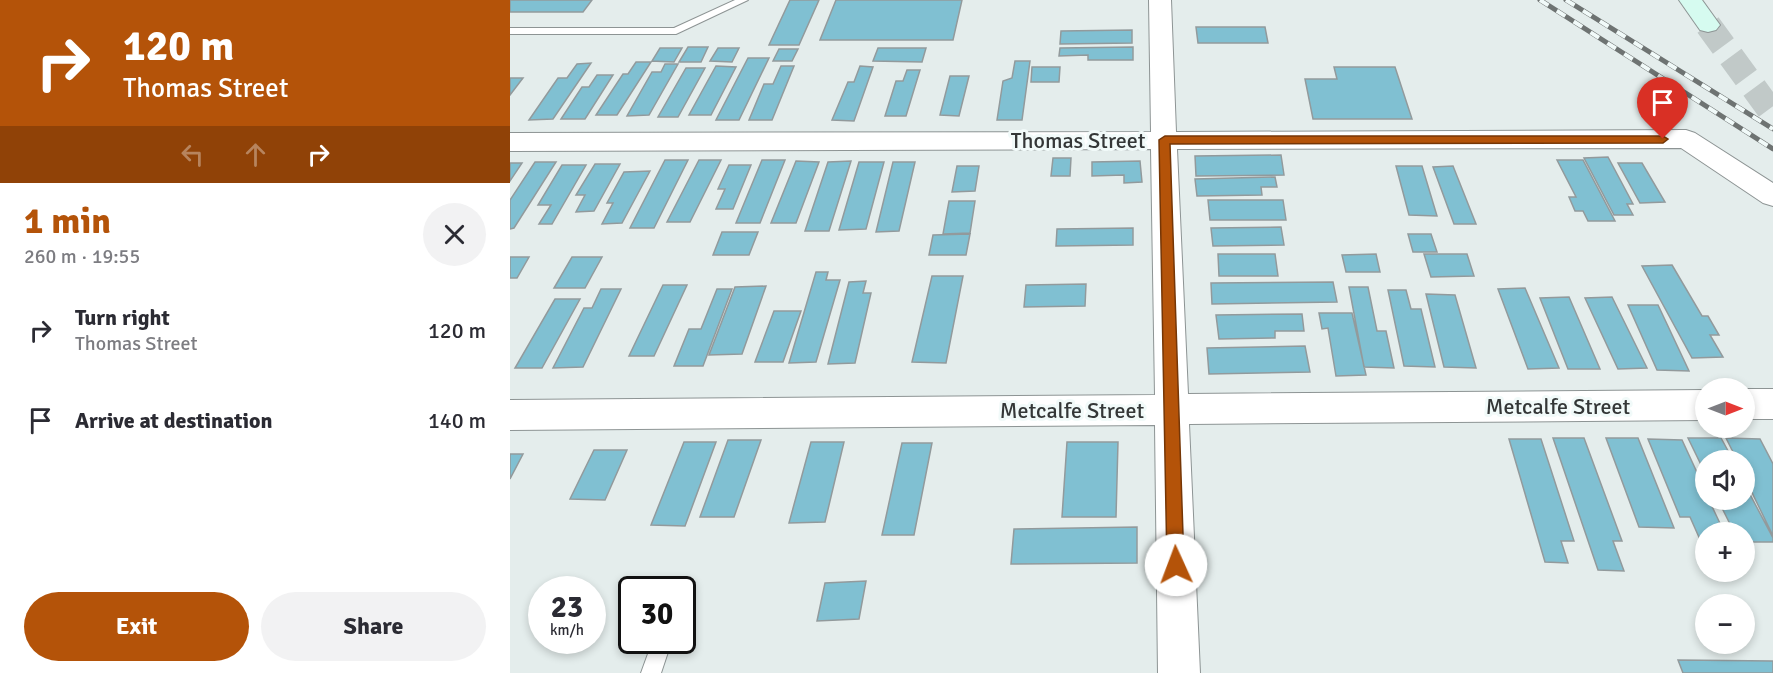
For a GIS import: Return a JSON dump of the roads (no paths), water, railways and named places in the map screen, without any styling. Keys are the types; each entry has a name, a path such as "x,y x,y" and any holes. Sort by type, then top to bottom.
{"main road":[{"path":"1690,0 1708,25"}],"street":[{"path":"1160,0 1179,673"},
{"name":"Thomas Street","path":"510,142 1686,139 1773,196"},
{"path":"1755,404 1773,404"},
{"name":"Metcalfe Street","path":"510,415 1695,405"}],"lane":[{"path":"510,32 676,31 743,0"},
{"path":"651,673 658,654"}],"tunnel":[{"path":"1708,25 1773,114"}],"railway":[{"path":"1540,0 1773,149"},
{"path":"1566,0 1773,129"}]}
